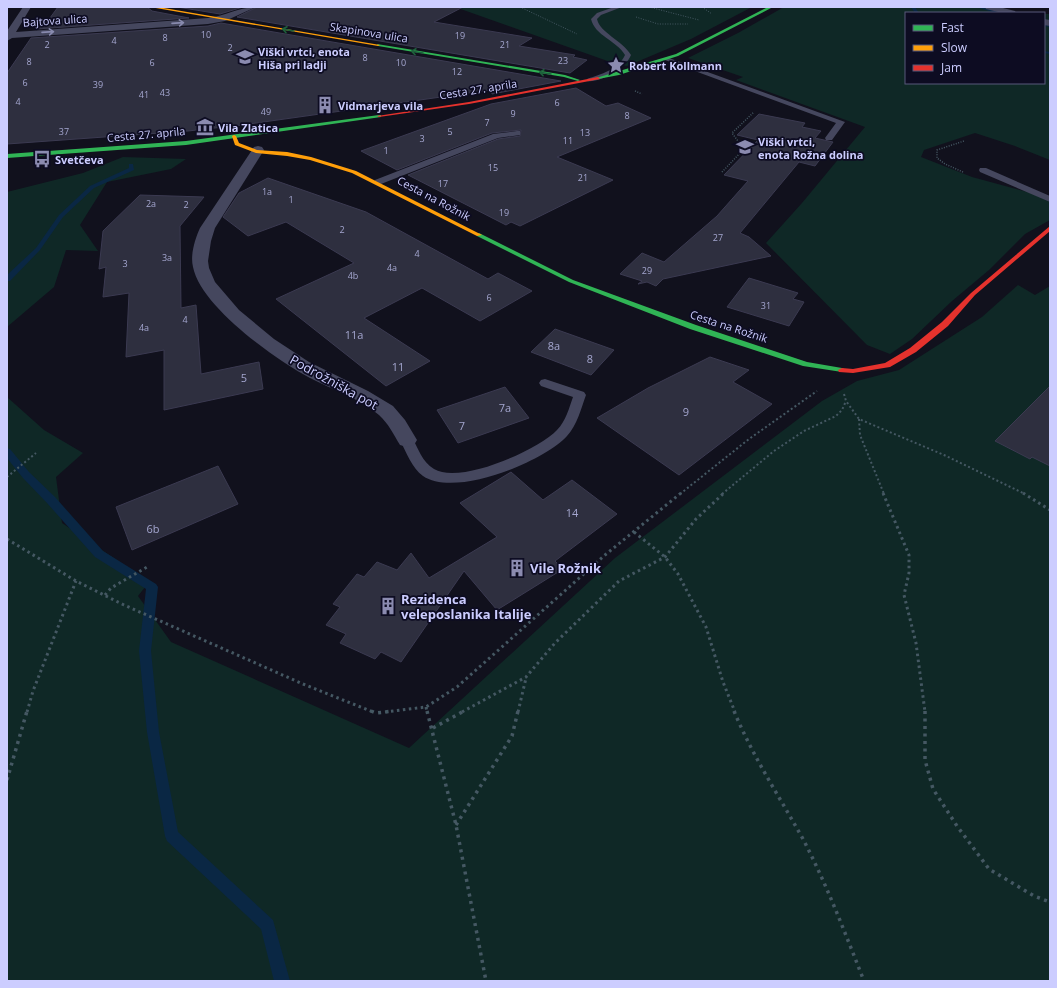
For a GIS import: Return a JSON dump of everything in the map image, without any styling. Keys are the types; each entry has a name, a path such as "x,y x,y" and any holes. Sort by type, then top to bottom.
{"street":[{"path":"8,36 27,7"},
{"name":"Skapinova ulica","path":"152,7 565,76 582,82"},
{"name":"Bajtova ulica","path":"8,36 222,19 252,7"},
{"name":"Cesta 27. aprila","path":"7,156 133,148 234,136 469,103 582,82 629,71 667,58 709,40 771,7"},
{"path":"990,7 1008,12"},
{"name":"Cesta na Rožnik","path":"234,136 238,146 293,155 326,163 341,167 378,182 495,244 571,280 693,327 806,364 833,369 871,369 887,365 907,354 945,324 973,294 1050,228"},
{"name":"Podrožniška pot","path":"258,150 208,226 203,241 200,260 202,271 224,305 245,325 296,362 316,374 370,400 396,421 407,440"}],"lane":[{"path":"582,82 613,70 622,65 627,59 628,55 624,46 597,28 594,23 594,19 599,14 616,8"},
{"path":"667,58 841,122 829,138"},
{"name":"Cesta na Rožnik","path":"378,182 496,136 517,133"},
{"path":"983,170 1050,199"},
{"name":"Podrožniška pot","path":"407,440 419,464 430,474 452,478 481,475 539,450 561,434 573,416 580,395 545,383"}],"path":[{"path":"520,7 580,35"},
{"path":"649,7 705,21"},
{"path":"702,7 714,15 712,18"},
{"path":"616,8 658,24 693,24"},
{"path":"722,172 744,149 732,134 759,108"},
{"path":"7,539 76,581 124,605 303,684 376,713 426,707 457,687 605,555 749,439 817,391 826,383 833,369 842,382 846,401 859,419 964,465 1024,494 1050,510"},
{"path":"433,728 526,677 555,643 619,581 665,557 696,519 736,482 780,447 804,431 836,416 842,410 846,401"},
{"path":"859,419 860,434 909,555 909,572 904,595 916,643 925,703 925,760 933,789 957,826 989,868 1034,896 1050,902"},
{"path":"7,477 36,453"},
{"path":"634,532 665,557 678,574 706,627 723,682 746,740 803,840 826,888 864,981"},
{"path":"105,595 111,588 146,567"},
{"path":"7,780 33,690 76,581"},
{"path":"456,825 512,736 526,677"},
{"path":"426,707 433,728 456,825 486,981"}],"green space":[{"path":"455,7 752,7 691,39 627,66 616,64"},
{"path":"784,7 981,7 1000,12 905,12 905,84 1045,84 1045,14 1050,14 1050,160 1015,146 975,133 924,150 921,157 972,177 1031,193 1050,202 1050,220 1025,234 989,270 952,301 912,339 890,354 867,345 766,243 802,203 865,127 736,80 743,77 688,58 738,33"},
{"path":"123,157 186,159 171,169 107,182 80,225 98,251 66,250 54,287 7,327 7,192 83,173"},
{"path":"1018,285 1035,295 1050,286 1050,981 7,981 7,397 44,430 83,453 56,477 62,523 149,582 138,596 171,642 409,748 615,558 822,401 857,381 899,370 982,317"}],"building":[{"path":"58,7 147,7 152,11 189,18 37,29 39,26 44,26"},
{"path":"177,7 243,7 220,14"},
{"path":"257,7 463,7 434,22 532,38 519,46 575,55 573,57 587,60 570,73 237,17"},
{"path":"221,23 561,81 492,94 491,90 242,125 188,131 7,144 7,73 31,38 208,26"},
{"path":"576,88 606,106 618,103 651,118 557,157 613,180 520,226 511,222 506,225 408,175 498,139 520,136 521,130 492,133 397,170 361,151 491,104"},
{"path":"759,114 805,123 802,127 821,131 815,138 833,142 815,166 799,162 740,233 749,237 771,256 663,279 656,286 647,282 638,284 642,281 620,274 642,253 664,262 717,216 748,181 724,175 758,140 737,135"},
{"path":"268,178 366,212 488,279 498,273 532,291 480,321 422,288 364,318 430,361 386,386 276,299 354,263 286,222 248,236 223,217 239,193"},
{"path":"140,195 204,197 180,226 181,308 196,305 201,374 259,362 263,389 164,410 164,350 126,357 129,293 103,297 106,267 99,269 103,231"},
{"path":"749,278 798,293 793,299 804,302 789,326 727,307"},
{"path":"555,329 614,350 591,375 531,352"},
{"path":"710,357 749,370 733,382 772,404 679,475 597,418 648,388"},
{"path":"1050,386 1050,466 1032,457 1030,459 995,441"},
{"path":"505,387 529,418 458,443 437,410"},
{"path":"218,466 238,504 132,550 116,507"},
{"path":"511,472 543,500 572,480 617,514 555,561 563,569 497,610 464,571 401,662 381,652 375,659 340,643 346,634 326,625 340,607 333,604 357,574 364,577 377,562 397,570 411,553 429,578 497,537 460,503"}],"waterway":[{"path":"913,7 916,12"},
{"path":"978,7 996,12"},
{"path":"1045,25 1050,26"},
{"path":"1045,52 1050,53"},
{"path":"159,137 173,124"},
{"path":"7,279 38,249 61,216 92,187 132,169 131,165"},
{"path":"7,451 26,475 51,500 99,554 152,587 145,651 153,732 172,836 268,925 282,981"}],"traffic: fast":[{"path":"598,78 617,74 677,55 771,7"},
{"path":"378,45 565,76 578,80"},
{"path":"7,156 186,143 379,116"},
{"path":"479,235 571,281 693,327 806,364 842,370"}],"traffic: slow":[{"path":"152,7 378,45"},
{"path":"234,136 237,144 256,151 287,154 311,159 354,172 479,235"}],"traffic: jam":[{"path":"379,116 469,103 598,78"},
{"path":"842,370 853,371 887,365 913,350 945,324 973,294 1050,228"}],"place":[{"name":"Viški vrtci, enota Hiša pri ladji","path":"245,57"},
{"name":"Robert Kollmann","path":"616,65"},
{"name":"Vidmarjeva vila","path":"325,105"},
{"name":"Vila Zlatica","path":"205,127"},
{"name":"Viški vrtci, enota Rožna dolina","path":"745,147"},
{"name":"Svetčeva","path":"42,159"},
{"name":"Vile Rožnik","path":"517,568"},
{"name":"Rezidenca veleposlanika Italije","path":"388,606"}]}
